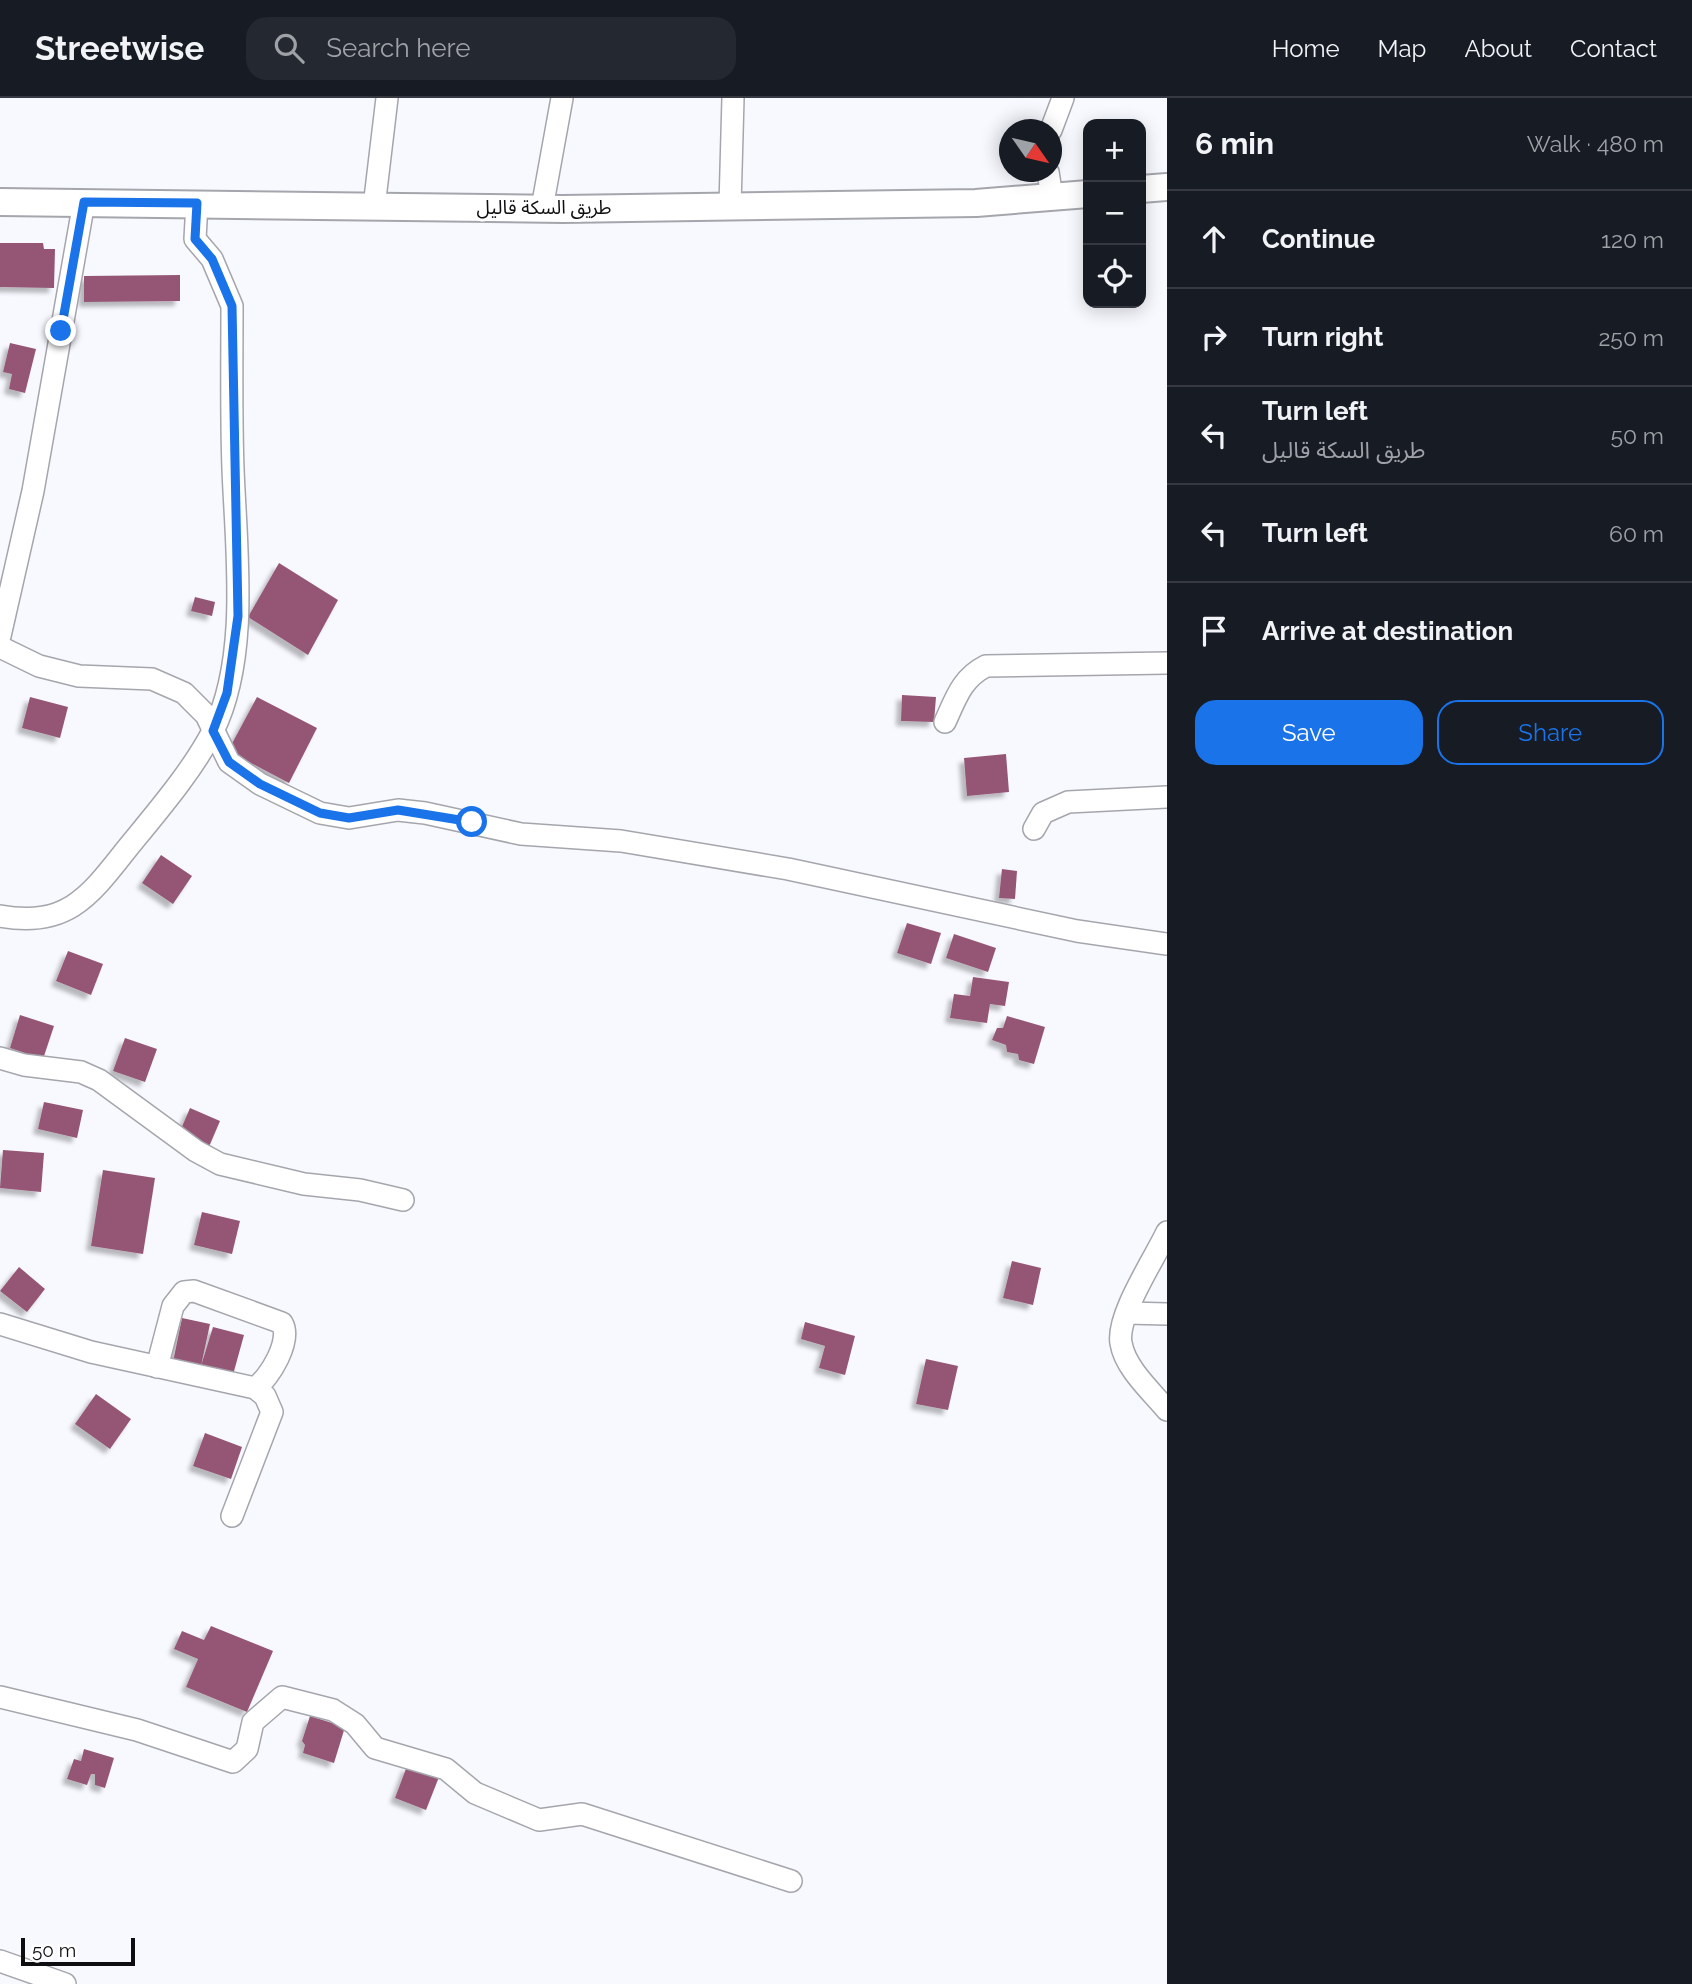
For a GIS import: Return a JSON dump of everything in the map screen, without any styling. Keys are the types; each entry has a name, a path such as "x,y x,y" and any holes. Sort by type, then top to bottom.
{"main road":[{"name":"طريق السكة قاليل","path":"0,202 542,208 976,203 1050,184 1083,193"},
{"path":"1146,189 1167,187"}],"street":[{"path":"374,206 387,98"},
{"path":"542,208 562,98"},
{"path":"730,206 733,98"},
{"path":"1055,119 1063,98"},
{"path":"0,636 33,491 84,202"},
{"path":"0,916 43,917 80,904 103,881 166,800 213,731 227,693 238,616 232,306 212,259 195,239 197,203"},
{"path":"0,647 39,666 79,676 152,680 184,693 205,715 229,762 260,784 320,813 349,818 398,810 425,813 521,834 621,841 788,869 1077,931 1167,944"},
{"path":"945,722 961,687 971,674 986,666 1167,663"},
{"path":"1034,829 1043,813 1068,802 1167,797"},
{"path":"0,1058 24,1065 80,1072 99,1080 196,1151 220,1164 304,1184 360,1190 403,1200"},
{"path":"1167,1232 1127,1313 1121,1342 1128,1360 1167,1410"},
{"path":"157,1367 173,1306 184,1292 194,1291 282,1323 285,1335 272,1371 255,1388"},
{"path":"1127,1313 1167,1314"},
{"path":"0,1324 91,1352 157,1367 190,1371 255,1388 265,1396 272,1412 232,1516"},
{"path":"0,1697 137,1730 233,1762 247,1749 253,1722 282,1696 319,1705 355,1724 375,1748 446,1769 475,1793 539,1820 582,1814 791,1881"},
{"path":"0,1961 65,1984"}],"building":[{"path":"0,243 43,243 44,249 55,249 54,288 0,287"},
{"path":"180,275 180,301 84,302 84,276"},
{"path":"10,343 36,349 25,393 9,389 12,374 3,372"},
{"path":"279,563 338,600 308,655 248,617"},
{"path":"195,597 215,602 212,616 191,611"},
{"path":"902,695 936,697 934,722 901,721"},
{"path":"30,697 68,707 60,738 22,728"},
{"path":"257,697 317,728 289,783 228,751"},
{"path":"1006,754 1009,792 967,796 964,758"},
{"path":"161,855 192,876 173,904 142,883"},
{"path":"1002,869 1017,871 1015,899 999,898"},
{"path":"907,923 941,933 931,964 897,953"},
{"path":"954,934 996,948 988,972 946,958"},
{"path":"68,951 103,964 91,995 56,981"},
{"path":"973,977 1009,982 1005,1006 990,1004 987,1023 950,1018 954,994 970,996"},
{"path":"20,1015 54,1026 43,1059 10,1048"},
{"path":"1007,1016 1045,1027 1034,1064 1019,1060 1018,1054 1007,1052 1006,1045 992,1040 997,1028 1003,1028"},
{"path":"125,1038 157,1049 145,1082 113,1071"},
{"path":"44,1102 83,1110 77,1138 38,1129"},
{"path":"190,1108 220,1121 208,1149 178,1136"},
{"path":"3,1150 44,1153 41,1192 0,1188"},
{"path":"103,1170 155,1178 143,1254 91,1246"},
{"path":"202,1212 240,1221 232,1254 194,1245"},
{"path":"1012,1261 1041,1268 1033,1305 1003,1298"},
{"path":"19,1267 45,1289 27,1312 0,1291"},
{"path":"182,1318 210,1324 201,1366 213,1327 244,1335 231,1382 172,1367"},
{"path":"805,1322 855,1336 845,1375 819,1368 825,1346 801,1339"},
{"path":"926,1359 958,1366 948,1410 916,1404"},
{"path":"96,1394 131,1419 110,1449 75,1424"},
{"path":"205,1433 242,1447 231,1479 193,1466"},
{"path":"211,1626 273,1651 247,1712 186,1687 198,1659 174,1649 182,1631 204,1640"},
{"path":"310,1716 345,1727 334,1763 303,1753 305,1745 302,1741"},
{"path":"84,1749 114,1758 105,1788 95,1785 95,1774 91,1774 87,1785 67,1779 74,1759 81,1761"},
{"path":"407,1766 439,1777 426,1810 395,1798"}],"route":[{"path":"61,331 84,202 197,203 195,239 212,259 232,306 233,468 238,616 227,693 213,731 219,746 229,762 260,784 320,813 349,818 398,810 472,822"}]}
